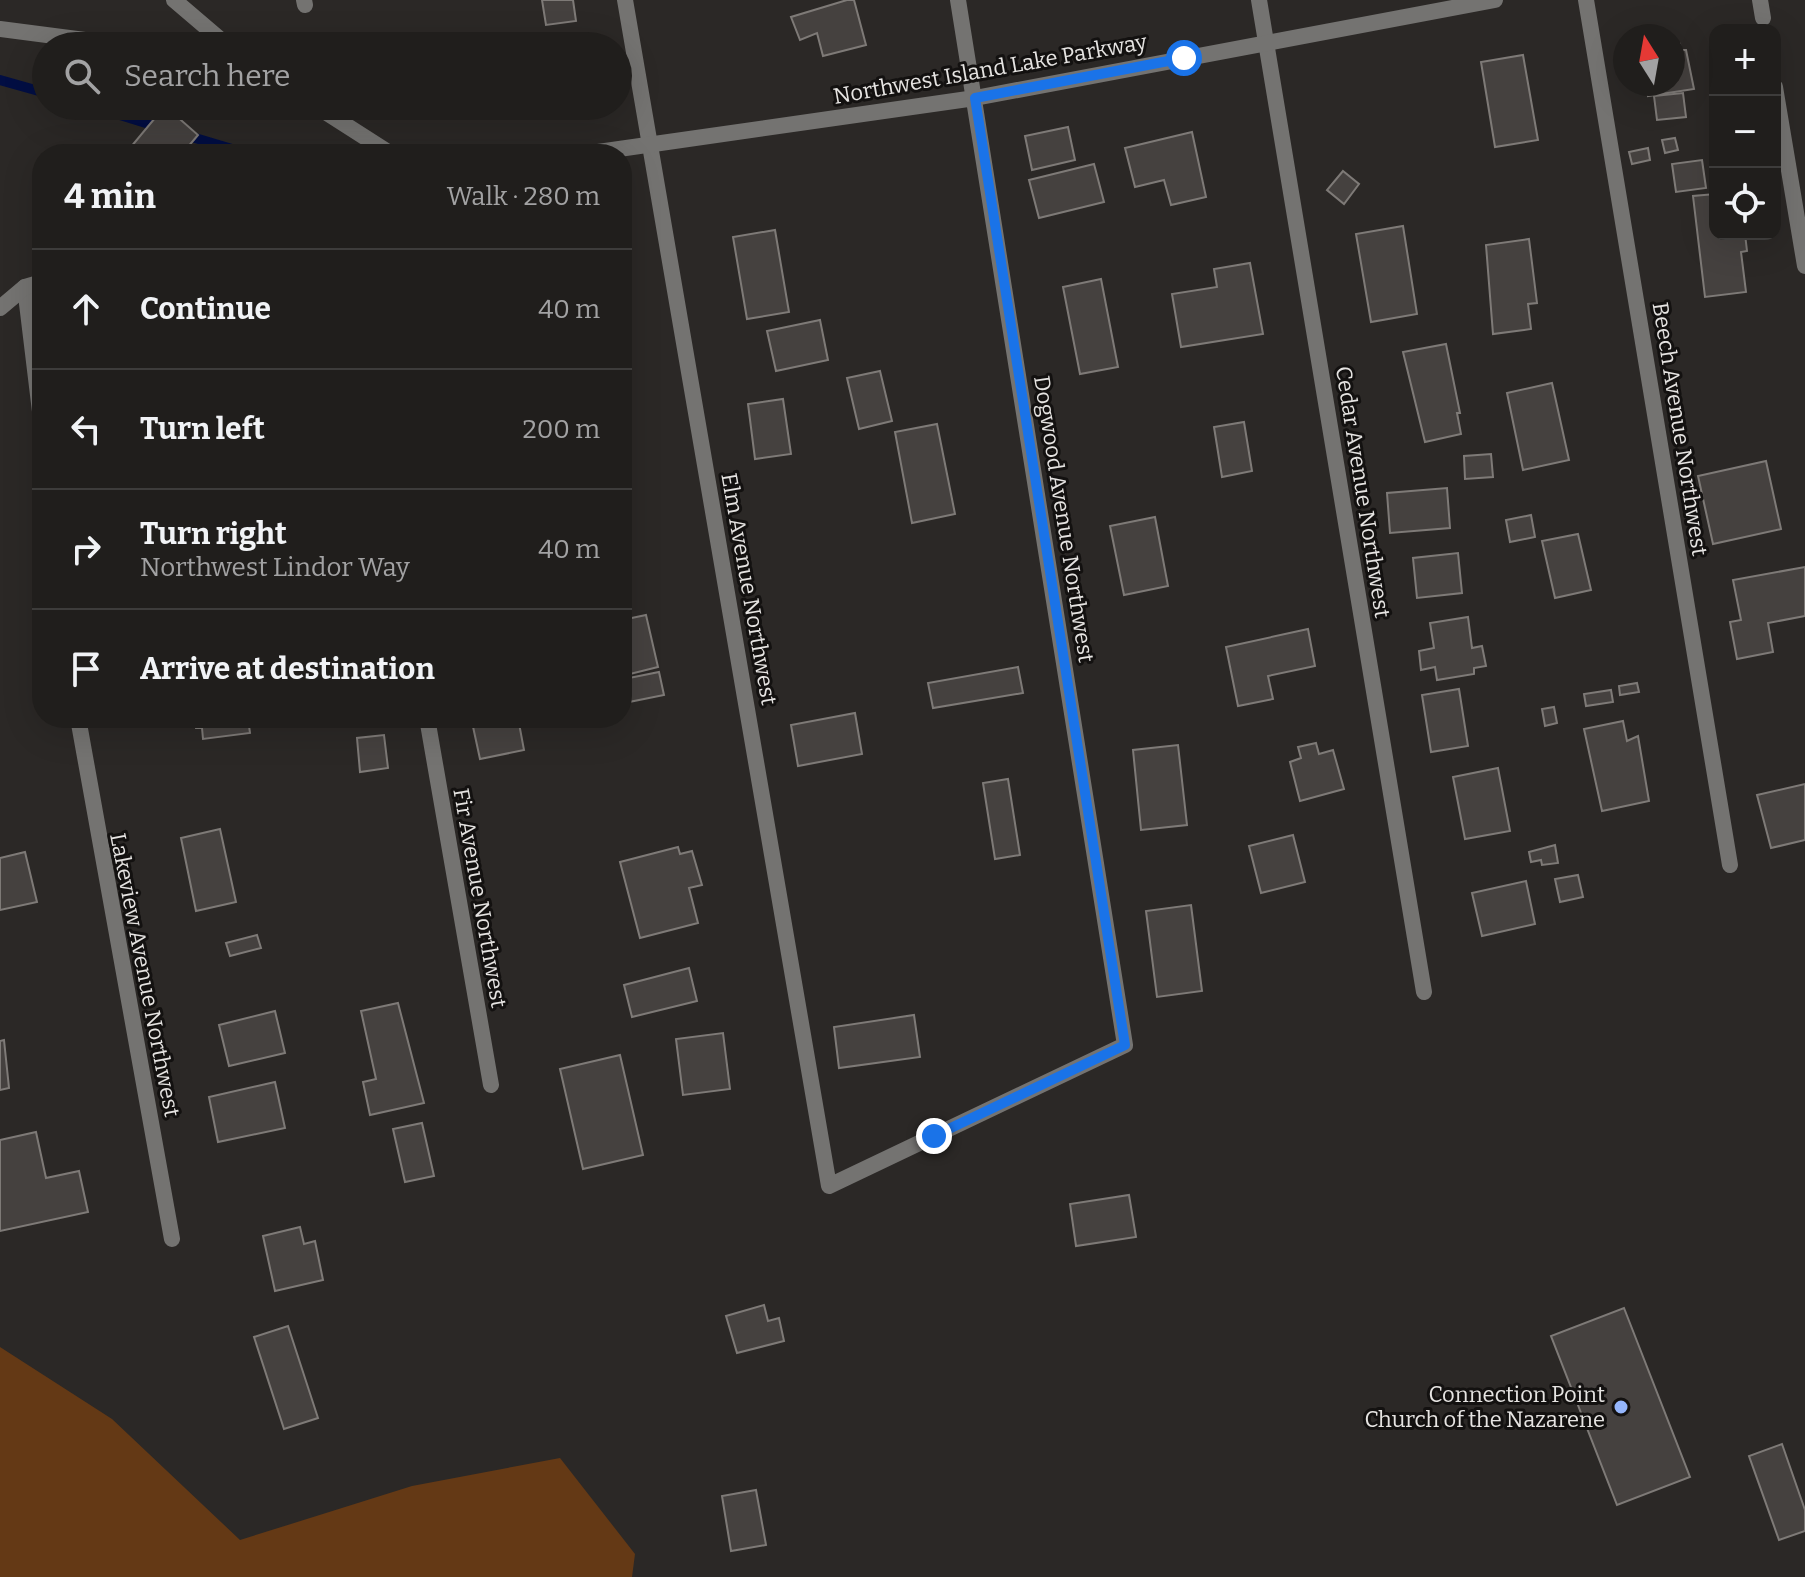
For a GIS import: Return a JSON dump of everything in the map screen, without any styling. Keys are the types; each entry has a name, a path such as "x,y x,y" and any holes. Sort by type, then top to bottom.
{"street":[{"path":"174,0 212,32"},
{"name":"Elm Avenue Northwest","path":"625,0 631,32"},
{"name":"Dogwood Avenue Northwest","path":"829,1186 1125,1045 958,0"},
{"name":"Cedar Avenue Northwest","path":"1259,0 1424,992"},
{"name":"Northwest Island Lake Parkway","path":"632,145 975,98 1495,0"},
{"name":"Beech Avenue Northwest","path":"1586,0 1730,865"},
{"path":"1760,0 1764,24"},
{"path":"0,29 32,33"},
{"name":"Elm Avenue Northwest","path":"632,40 829,1186"},
{"path":"1777,96 1805,266"},
{"path":"338,120 375,144"},
{"path":"0,308 25,287 32,285"},
{"path":"25,287 32,345"},
{"name":"Lakeview Avenue Northwest","path":"80,728 172,1239"},
{"name":"Fir Avenue Northwest","path":"429,728 491,1085"}],"shaded area":[{"path":"0,1347 112,1419 240,1540 412,1486 560,1458 635,1554 632,1577 0,1577"}],"building":[{"path":"542,0 573,0 576,21 546,25"},
{"path":"854,0 866,45 823,56 817,33 800,40 791,17"},
{"path":"1685,50 1686,50 1694,89 1685,90"},
{"path":"1523,55 1538,140 1495,147 1481,62"},
{"path":"1654,96 1683,96 1686,117 1657,120"},
{"path":"153,120 181,120 198,135 190,144 133,144"},
{"path":"1068,127 1075,160 1032,170 1025,136"},
{"path":"1192,132 1206,197 1171,205 1164,180 1135,187 1125,148"},
{"path":"1675,138 1678,150 1665,153 1662,140"},
{"path":"1648,148 1650,160 1632,164 1629,152"},
{"path":"1702,160 1706,188 1676,192 1672,164"},
{"path":"1094,164 1104,202 1039,218 1029,180"},
{"path":"1343,171 1359,184 1344,204 1327,190"},
{"path":"1709,195 1709,240 1746,240 1747,251 1741,252 1746,292 1705,297 1693,196"},
{"path":"1403,226 1417,314 1371,322 1356,234"},
{"path":"775,230 789,312 747,319 733,237"},
{"path":"1529,239 1537,303 1528,304 1531,329 1493,334 1486,245"},
{"path":"1250,263 1263,334 1181,347 1172,294 1217,287 1214,269"},
{"path":"1101,279 1118,367 1080,374 1063,287"},
{"path":"820,320 828,360 776,371 767,331"},
{"path":"1446,344 1460,413 1457,413 1461,434 1425,442 1403,352"},
{"path":"880,371 892,421 859,429 847,378"},
{"path":"1552,383 1569,460 1523,470 1507,393"},
{"path":"783,399 791,454 755,459 748,404"},
{"path":"1244,422 1252,471 1222,477 1214,427"},
{"path":"937,424 955,514 912,523 895,432"},
{"path":"1491,454 1493,477 1465,479 1464,456"},
{"path":"1766,461 1781,529 1713,544 1698,476"},
{"path":"1447,488 1450,528 1390,533 1387,493"},
{"path":"1531,515 1535,537 1510,542 1506,520"},
{"path":"1155,517 1168,586 1124,595 1110,526"},
{"path":"1578,534 1591,590 1555,598 1542,541"},
{"path":"1458,553 1462,593 1417,598 1413,558"},
{"path":"1805,567 1805,616 1768,623 1773,652 1737,659 1730,622 1741,620 1733,580"},
{"path":"646,615 658,667 632,674 632,618"},
{"path":"1468,617 1472,648 1482,646 1486,666 1474,668 1474,674 1437,680 1435,667 1421,670 1419,651 1434,648 1430,623"},
{"path":"1308,629 1315,666 1268,676 1273,699 1238,706 1226,647"},
{"path":"1018,667 1023,693 933,708 928,683"},
{"path":"659,672 664,695 632,701 632,677"},
{"path":"1637,683 1639,692 1620,695 1619,686"},
{"path":"1459,689 1468,746 1431,752 1422,695"},
{"path":"1611,690 1613,702 1586,706 1584,694"},
{"path":"1554,707 1557,723 1545,726 1542,709"},
{"path":"855,713 862,754 798,766 791,725"},
{"path":"1623,721 1627,741 1638,736 1649,801 1602,811 1584,729"},
{"path":"202,728 249,728 250,733 203,739"},
{"path":"473,728 520,728 524,750 480,759"},
{"path":"384,735 388,768 360,772 357,738"},
{"path":"1316,743 1319,754 1333,750 1344,789 1300,801 1290,762 1301,758 1298,747"},
{"path":"1178,745 1187,825 1141,830 1133,750"},
{"path":"1498,768 1510,831 1465,839 1453,777"},
{"path":"1008,779 1020,855 995,859 983,783"},
{"path":"1805,784 1805,840 1771,848 1757,795"},
{"path":"220,829 236,902 196,911 181,838"},
{"path":"1293,835 1305,882 1261,893 1249,846"},
{"path":"1555,845 1558,863 1542,865 1541,860 1531,862 1529,852"},
{"path":"678,847 680,854 692,851 702,885 689,888 698,923 640,938 620,862"},
{"path":"25,852 37,902 0,910 0,858"},
{"path":"1578,875 1583,897 1560,902 1555,879"},
{"path":"1526,881 1535,924 1482,936 1472,893"},
{"path":"1191,905 1202,991 1157,997 1146,911"},
{"path":"257,935 261,948 230,956 226,943"},
{"path":"689,968 697,1001 632,1017 624,985"},
{"path":"398,1003 424,1103 370,1115 363,1082 376,1079 361,1011"},
{"path":"275,1011 285,1053 229,1066 219,1025"},
{"path":"914,1015 920,1057 839,1068 834,1027"},
{"path":"723,1033 730,1089 683,1095 676,1039"},
{"path":"4,1040 9,1088 0,1090 0,1041"},
{"path":"620,1055 643,1155 583,1169 560,1069"},
{"path":"275,1082 285,1128 218,1142 209,1097"},
{"path":"422,1123 434,1176 405,1182 393,1129"},
{"path":"36,1132 46,1178 79,1171 88,1212 0,1231 0,1140"},
{"path":"1129,1195 1136,1237 1076,1246 1070,1204"},
{"path":"300,1227 304,1244 315,1241 323,1280 275,1291 263,1236"},
{"path":"764,1305 768,1321 779,1318 784,1341 737,1353 726,1316"},
{"name":"Connection Point Church of the Nazarene","path":"1624,1308 1690,1477 1617,1505 1551,1336"},
{"path":"288,1326 318,1418 284,1429 254,1337"},
{"path":"1782,1444 1805,1510 1805,1531 1779,1540 1749,1456"},
{"path":"756,1490 766,1545 731,1551 722,1496"}],"waterway":[{"path":"0,80 32,89"},
{"path":"136,120 162,128"},
{"path":"185,135 215,144"}],"place":[{"name":"Connection Point Church of the Nazarene","path":"1621,1407"}],"route":[{"path":"934,1136 1125,1045 975,98 1184,58"}]}
